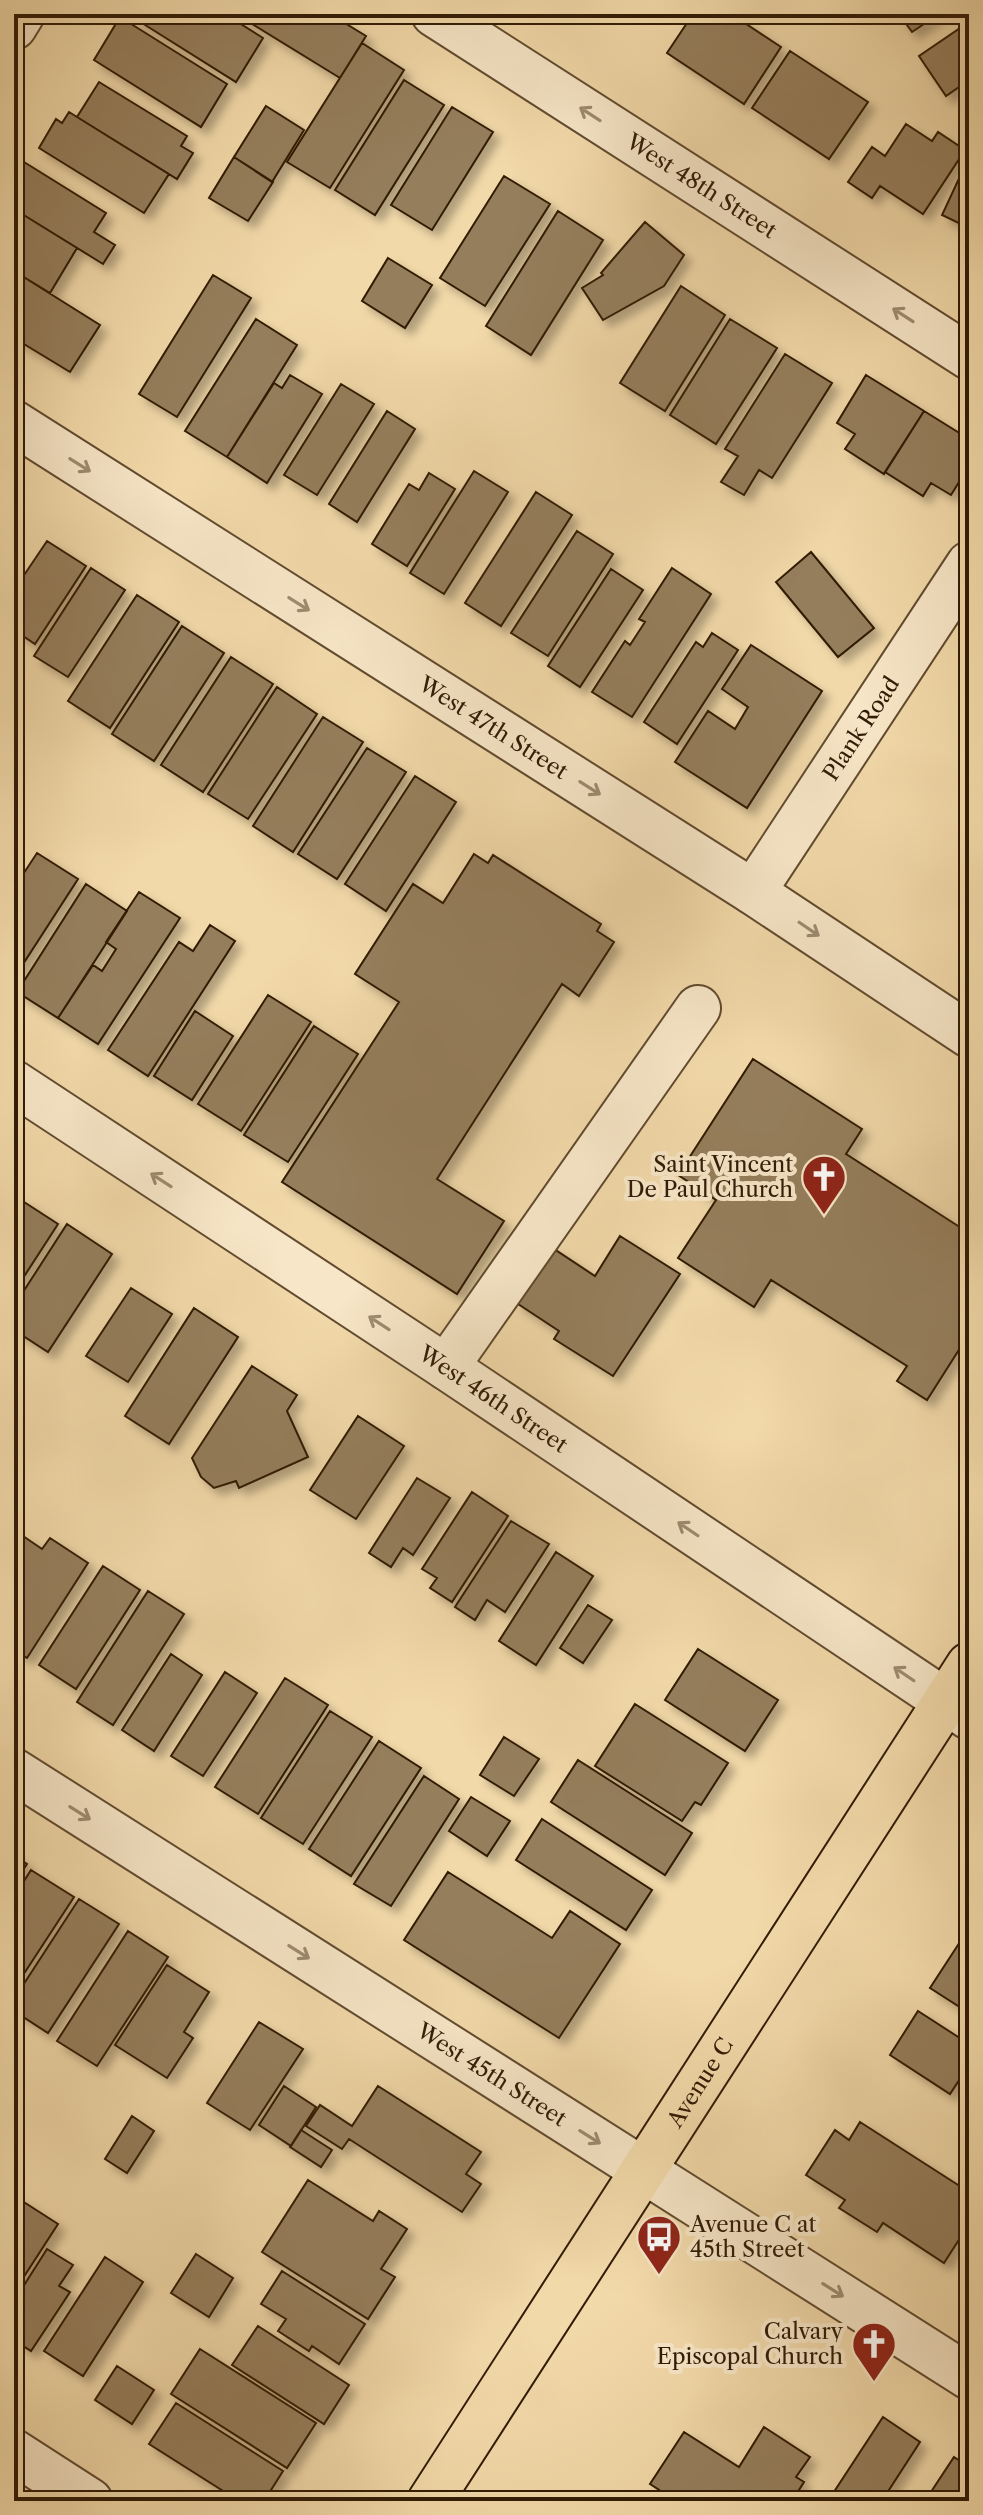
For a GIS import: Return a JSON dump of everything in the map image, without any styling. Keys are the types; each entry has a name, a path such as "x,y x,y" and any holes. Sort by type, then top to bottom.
{"main road":[{"name":"Avenue C","path":"430,2501 643,2170 957,1709 969,1665"}],"street":[{"path":"14,27 22,14"},
{"name":"West 48th Street","path":"434,14 969,357"},
{"name":"West 47th Street","path":"14,423 753,892 969,1035"},
{"name":"Plank Road","path":"753,892 969,564"},
{"path":"446,1367 698,1008"},
{"name":"West 46th Street","path":"14,1083 957,1709"},
{"name":"West 45th Street","path":"14,1771 969,2377"},
{"path":"14,2452 90,2501"}],"building":[{"path":"136,14 225,14 263,38 236,82 134,18"},
{"path":"236,14 330,14 366,36 340,78"},
{"path":"693,14 731,14 781,47 744,104 667,53"},
{"path":"899,14 939,14 912,32"},
{"path":"120,17 227,84 201,127 94,60"},
{"path":"969,22 969,80 946,96 919,56"},
{"path":"362,43 404,70 330,188 287,162"},
{"path":"790,51 868,102 829,159 752,108"},
{"path":"404,80 444,105 375,215 335,190"},
{"path":"99,82 187,136 181,146 193,153 177,179 77,117"},
{"path":"266,106 304,130 272,182 234,157"},
{"path":"452,107 493,132 432,230 391,205"},
{"path":"69,112 169,174 144,213 39,148 56,119 62,123"},
{"path":"906,124 932,141 938,132 965,150 923,214 880,186 872,198 848,182 872,147 885,156"},
{"path":"234,157 273,182 248,221 209,198"},
{"path":"969,157 969,228 942,215"},
{"path":"24,162 106,213 94,232 115,245 103,264 14,209 14,177"},
{"path":"504,176 550,204 485,306 440,278"},
{"path":"14,209 77,248 50,293 14,271"},
{"path":"558,211 603,240 531,355 486,326"},
{"path":"645,222 684,255 664,286 603,320 582,288 603,275 601,273"},
{"path":"388,258 432,285 405,328 362,301"},
{"path":"14,271 100,325 70,372 14,338"},
{"path":"213,275 251,298 177,417 139,394"},
{"path":"681,286 725,315 665,411 620,383"},
{"path":"256,319 297,345 227,457 185,431"},
{"path":"730,319 777,348 716,444 670,415"},
{"path":"785,354 832,383 772,478 759,470 744,495 721,482 738,456 725,449"},
{"path":"290,375 322,394 267,483 227,457 274,383 282,388"},
{"path":"866,375 924,411 884,474 845,449 855,434 837,423"},
{"path":"341,384 374,404 317,495 284,475"},
{"path":"387,411 415,429 357,522 329,504"},
{"path":"924,411 969,439 969,466 951,495 931,483 923,496 885,472"},
{"path":"474,471 508,492 444,594 410,573"},
{"path":"429,473 455,489 407,566 372,544 409,484 419,490"},
{"path":"536,492 572,515 501,626 465,603"},
{"path":"577,531 613,554 548,656 511,633"},
{"path":"47,541 86,566 35,644 14,630 14,590"},
{"path":"811,552 874,628 838,657 776,582"},
{"path":"91,568 125,590 68,677 34,656"},
{"path":"672,568 711,594 632,717 592,692 625,641 630,645 645,622 639,619"},
{"path":"611,569 643,590 580,687 548,666"},
{"path":"137,595 179,622 110,728 68,701"},
{"path":"182,626 224,653 154,761 112,734"},
{"path":"712,633 738,650 677,744 644,722 696,642 703,647"},
{"path":"751,645 822,691 747,808 675,762 708,711 735,729 748,707 722,689"},
{"path":"231,657 273,684 203,792 161,765"},
{"path":"277,687 317,714 248,819 208,794"},
{"path":"323,717 363,742 293,852 253,826"},
{"path":"367,748 406,772 337,879 298,854"},
{"path":"415,776 456,802 386,911 345,884"},
{"path":"37,853 78,879 14,978 14,888"},
{"path":"474,854 488,863 493,855 601,924 597,931 614,942 579,996 562,984 437,1179 504,1221 457,1294 282,1182 399,1002 355,974 413,884 443,903"},
{"path":"86,884 127,911 58,1018 17,992"},
{"path":"139,892 180,918 98,1044 58,1018 93,965 102,971 116,949 106,942"},
{"path":"210,925 235,941 148,1076 108,1050 179,942 193,951"},
{"path":"268,995 311,1022 241,1131 198,1104"},
{"path":"195,1011 233,1036 192,1100 154,1076"},
{"path":"314,1026 358,1054 288,1162 244,1135"},
{"name":"Saint Vincent De Paul Church","path":"753,1059 862,1129 846,1154 969,1233 969,1334 927,1400 897,1381 907,1366 771,1280 754,1307 678,1258 716,1200 678,1175"},
{"path":"21,1200 58,1224 14,1292 14,1211"},
{"path":"67,1224 112,1254 48,1352 14,1330 14,1306"},
{"path":"620,1236 680,1274 613,1376 554,1339 559,1331 515,1302 551,1247 595,1276"},
{"path":"131,1288 172,1314 128,1382 86,1356"},
{"path":"194,1308 238,1337 169,1444 125,1416"},
{"path":"252,1366 297,1395 287,1411 308,1457 239,1488 236,1481 214,1488 201,1477 192,1458"},
{"path":"358,1416 404,1446 356,1519 310,1490"},
{"path":"417,1478 450,1498 413,1555 403,1548 391,1567 369,1553"},
{"path":"472,1492 508,1516 452,1602 430,1588 437,1578 422,1569"},
{"path":"511,1521 549,1544 505,1612 487,1600 475,1620 455,1607"},
{"path":"23,1536 42,1549 50,1538 88,1563 27,1658 14,1650 14,1550"},
{"path":"556,1552 593,1576 536,1665 499,1641"},
{"path":"103,1566 140,1590 76,1689 39,1665"},
{"path":"148,1591 184,1614 113,1725 77,1702"},
{"path":"588,1605 612,1620 583,1663 560,1648"},
{"path":"698,1649 778,1700 745,1751 665,1700"},
{"path":"171,1654 202,1675 154,1751 122,1730"},
{"path":"225,1672 257,1693 203,1776 171,1756"},
{"path":"285,1678 328,1705 258,1814 215,1787"},
{"path":"635,1704 728,1763 701,1805 695,1802 682,1821 595,1766"},
{"path":"330,1711 372,1737 303,1844 261,1818"},
{"path":"504,1737 539,1759 514,1796 480,1775"},
{"path":"379,1741 421,1768 351,1876 309,1849"},
{"path":"578,1760 692,1833 665,1875 551,1802"},
{"path":"424,1776 459,1799 391,1906 354,1884"},
{"path":"471,1797 510,1821 487,1856 449,1831"},
{"path":"542,1819 652,1890 626,1930 516,1860"},
{"path":"14,1855 27,1864 14,1884"},
{"path":"31,1870 74,1897 14,1989 14,1897"},
{"path":"448,1872 552,1938 570,1911 620,1944 559,2038 404,1940"},
{"path":"79,1899 119,1924 48,2033 14,2011 14,1999"},
{"path":"969,1928 969,2013 930,1988"},
{"path":"128,1931 168,1957 97,2066 57,2041"},
{"path":"167,1965 209,1992 184,2032 193,2038 167,2078 115,2045"},
{"path":"918,2011 969,2044 969,2065 950,2094 890,2055"},
{"path":"259,2022 303,2049 250,2130 207,2103"},
{"path":"284,2086 316,2107 291,2146 259,2125"},
{"path":"378,2086 481,2152 466,2174 481,2184 462,2212 349,2139 342,2149 306,2126 320,2105 352,2126"},
{"path":"132,2116 154,2131 127,2173 105,2159"},
{"path":"860,2122 969,2192 969,2224 944,2263 883,2223 877,2232 839,2208 845,2200 806,2175 835,2130 849,2140"},
{"path":"301,2130 332,2150 321,2167 290,2147"},
{"path":"308,2180 373,2221 379,2211 407,2229 381,2269 395,2277 368,2319 262,2252"},
{"path":"16,2197 58,2224 14,2292 14,2200"},
{"path":"47,2249 73,2265 59,2286 70,2292 31,2351 14,2340 14,2301"},
{"path":"196,2254 233,2278 209,2317 171,2293"},
{"path":"105,2257 143,2282 83,2376 44,2351"},
{"path":"282,2271 365,2324 339,2364 312,2346 309,2351 278,2331 286,2319 261,2304"},
{"path":"258,2326 349,2385 324,2424 232,2365"},
{"path":"200,2349 316,2423 287,2468 171,2394"},
{"path":"117,2366 154,2390 132,2424 95,2400"},
{"path":"176,2403 283,2471 264,2501 239,2501 149,2444"},
{"path":"883,2417 920,2442 889,2490 894,2493 889,2501 828,2501"},
{"path":"764,2427 810,2457 796,2477 804,2482 792,2501 667,2501 670,2497 650,2484 684,2432 739,2467"},
{"path":"954,2457 969,2467 969,2501 925,2501"}],"place":[{"name":"Saint Vincent De Paul Church","path":"824,1216"},
{"name":"Avenue C at 45th Street","path":"659,2276"},
{"name":"Calvary Episcopal Church","path":"874,2383"}]}
